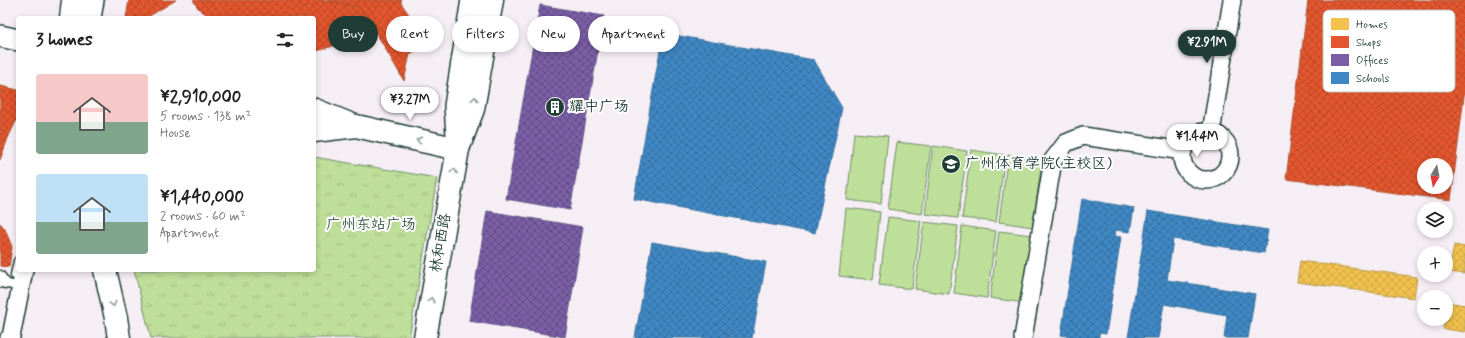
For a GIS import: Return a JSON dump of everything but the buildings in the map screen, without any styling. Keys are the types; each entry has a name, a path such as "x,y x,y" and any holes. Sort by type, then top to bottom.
{"main road":[{"path":"71,16 73,0"},
{"name":"林和西路","path":"425,338 458,149 473,109 492,0"},
{"path":"316,131 356,126 458,149"},
{"path":"105,272 119,338"}],"street":[{"path":"90,16 92,0"},
{"name":"林和西路","path":"458,149 455,106 472,0"},
{"path":"1211,133 1232,0"},
{"path":"0,36 16,40"},
{"path":"316,110 356,126"},
{"path":"1211,133 1220,138 1226,144 1229,151 1229,160 1227,167 1222,174 1207,180 1199,179 1191,175 1186,170 1183,163 1182,151 1192,136 1211,133"},
{"path":"1023,338 1053,160 1066,143 1083,136 1182,151"},
{"path":"9,338 11,337 10,285 22,272"}],"lane":[{"path":"0,275 10,285 16,266"}],"green space":[{"path":"854,133 888,136 881,204 847,200"},
{"path":"897,142 931,146 922,214 888,209"},
{"path":"933,146 967,151 958,218 925,214"},
{"path":"971,150 1005,155 996,222 962,218"},
{"path":"1008,155 1042,160 1033,227 999,222"},
{"name":"广州东站广场","path":"316,157 437,178 409,338 151,338 134,272 316,272"},
{"path":"846,208 880,212 873,280 839,276"},
{"path":"888,217 921,221 912,289 879,285"},
{"path":"924,222 958,226 949,294 915,289"},
{"path":"962,226 996,231 987,298 954,293"},
{"path":"999,231 1032,235 1024,303 990,298"}],"place":[{"name":"耀中广场","path":"555,107"},
{"name":"广州体育学院(主校区)","path":"951,164"}]}
